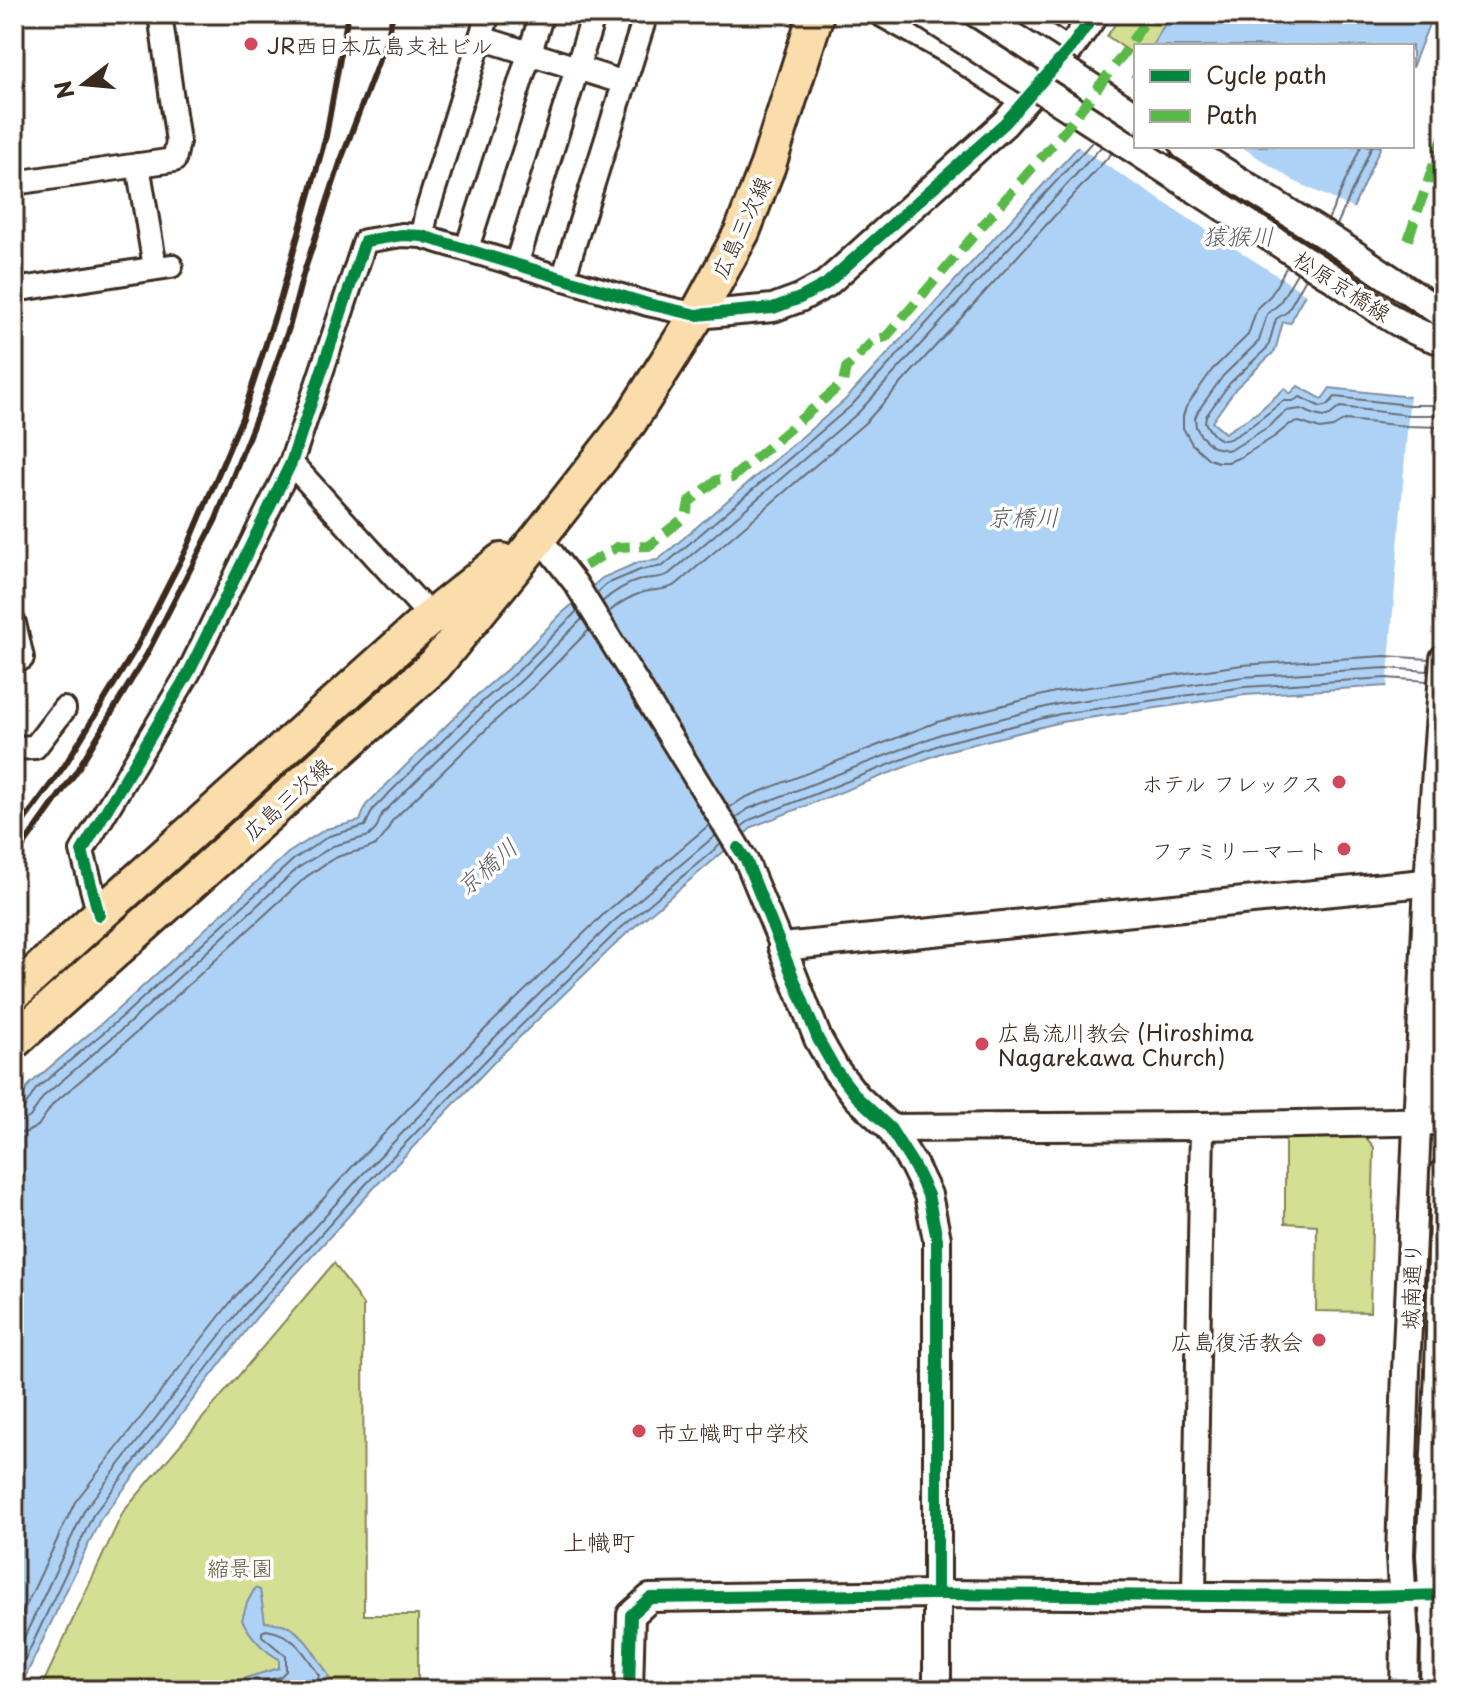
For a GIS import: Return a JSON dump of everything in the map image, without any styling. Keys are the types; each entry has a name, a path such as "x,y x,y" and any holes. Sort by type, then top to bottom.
{"main road":[{"name":"広島三次線","path":"14,1041 435,665 629,422 697,315 742,232 768,165 816,14"},
{"name":"広島三次線","path":"14,993 431,617 495,565 539,537"}],"street":[{"path":"14,183 174,160 178,142 160,14"},
{"path":"422,236 488,14"},
{"path":"467,248 542,14"},
{"path":"516,265 594,14"},
{"path":"563,279 646,14"},
{"path":"880,14 948,52 1024,102"},
{"name":"松原京橋線","path":"924,14 1389,316 1429,338 1444,341"},
{"path":"978,14 1134,115"},
{"path":"1014,14 1069,50"},
{"path":"99,915 82,851 189,672 291,463 365,241 402,235 422,236 648,304 697,315 773,308 826,284 1005,123 1069,50 1095,14"},
{"path":"481,38 625,83"},
{"name":"松原京橋線","path":"1187,148 1444,315"},
{"path":"14,290 163,266 138,165"},
{"path":"291,463 431,617"},
{"path":"539,537 576,584 746,860 818,1039 835,1069 857,1097 890,1128 928,1195 937,1239 937,1690"},
{"path":"14,623 22,658"},
{"name":"城南通り","path":"1404,1690 1405,1640 1400,1555 1406,1371 1417,1123 1436,882 1444,658"},
{"path":"14,748 35,747 64,709"},
{"path":"782,947 1436,882"},
{"name":"城南通り","path":"1436,882 1444,1104"},
{"path":"890,1128 1444,1121"},
{"path":"1194,1594 1202,1126"},
{"name":"城南通り","path":"1434,1690 1438,1595 1430,1555 1442,1372 1444,1172"},
{"path":"1406,1371 1442,1372"},
{"path":"629,1690 631,1615 650,1598 937,1594 1438,1595"}],"green space":[{"path":"1122,14 1171,14 1153,44 1134,44 1134,55 1107,36"},
{"path":"1363,1134 1374,1147 1370,1312 1316,1311 1317,1225 1285,1223 1285,1137"},
{"name":"縮景園","path":"334,1263 363,1305 364,1615 418,1615 418,1690 40,1690 123,1512"}],"water":[{"path":"1171,14 1433,14 1414,63 1414,44 1153,44"},
{"name":"京橋川","path":"1134,74 1134,148 1380,148 1346,224 1291,323 1283,322 1275,351 1236,388 1212,422 1225,433 1258,412 1285,388 1290,394 1298,386 1322,399 1330,388 1410,397 1444,690 1387,686 1245,695 1061,722 946,751 754,826 626,934 498,1058 256,1318 100,1520 19,1690 14,1690 14,1109 30,1084 116,1011 288,853 326,829 360,821 366,805 559,616 602,578 639,562 658,560 845,400 1078,147"},
{"path":"255,1588 260,1590 265,1622 283,1624 292,1629 305,1640 329,1676 320,1690 229,1690 235,1681 279,1668 279,1659 267,1652 242,1620"}],"pier":[{"path":"1128,75 1134,79 1134,148 1243,148 1296,182 1357,210 1309,296 1075,145"},
{"path":"1410,393 1444,396 1444,694 1387,690"}],"railway":[{"path":"14,834 65,765 136,648 187,548 242,418 280,300 326,136 348,14"},
{"path":"14,859 76,772 147,654 216,519 289,328 341,160 387,39 393,14"}],"marked path":[{"path":"585,566 617,547 649,546 686,516 689,502 717,480 732,478 843,383 846,368 874,340 886,337 1066,129 1150,14"},
{"path":"1408,240 1444,134"}],"cycle path":[{"path":"99,915 82,851 189,672 291,463 365,241 402,235 422,236 648,304 697,315 773,308 826,284 1005,123 1069,50 1095,14"},
{"path":"738,848 746,860 818,1039 835,1069 857,1097 890,1128 928,1195 937,1239 937,1594"},
{"path":"629,1690 631,1615 650,1598 937,1594 1444,1595"}],"place":[{"name":"JR西日本広島支社ビル","path":"251,44"},
{"name":"ホテル フレックス","path":"1339,782"},
{"name":"ファミリーマート","path":"1344,849"},
{"name":"広島流川教会 (Hiroshima Nagarekawa Church)","path":"982,1044"},
{"name":"広島復活教会","path":"1319,1340"},
{"name":"市立幟町中学校","path":"639,1431"}],"district":[{"name":"上幟町","path":"599,1541"}],"water label":[{"name":"猿猴川","path":"1238,235"}]}
